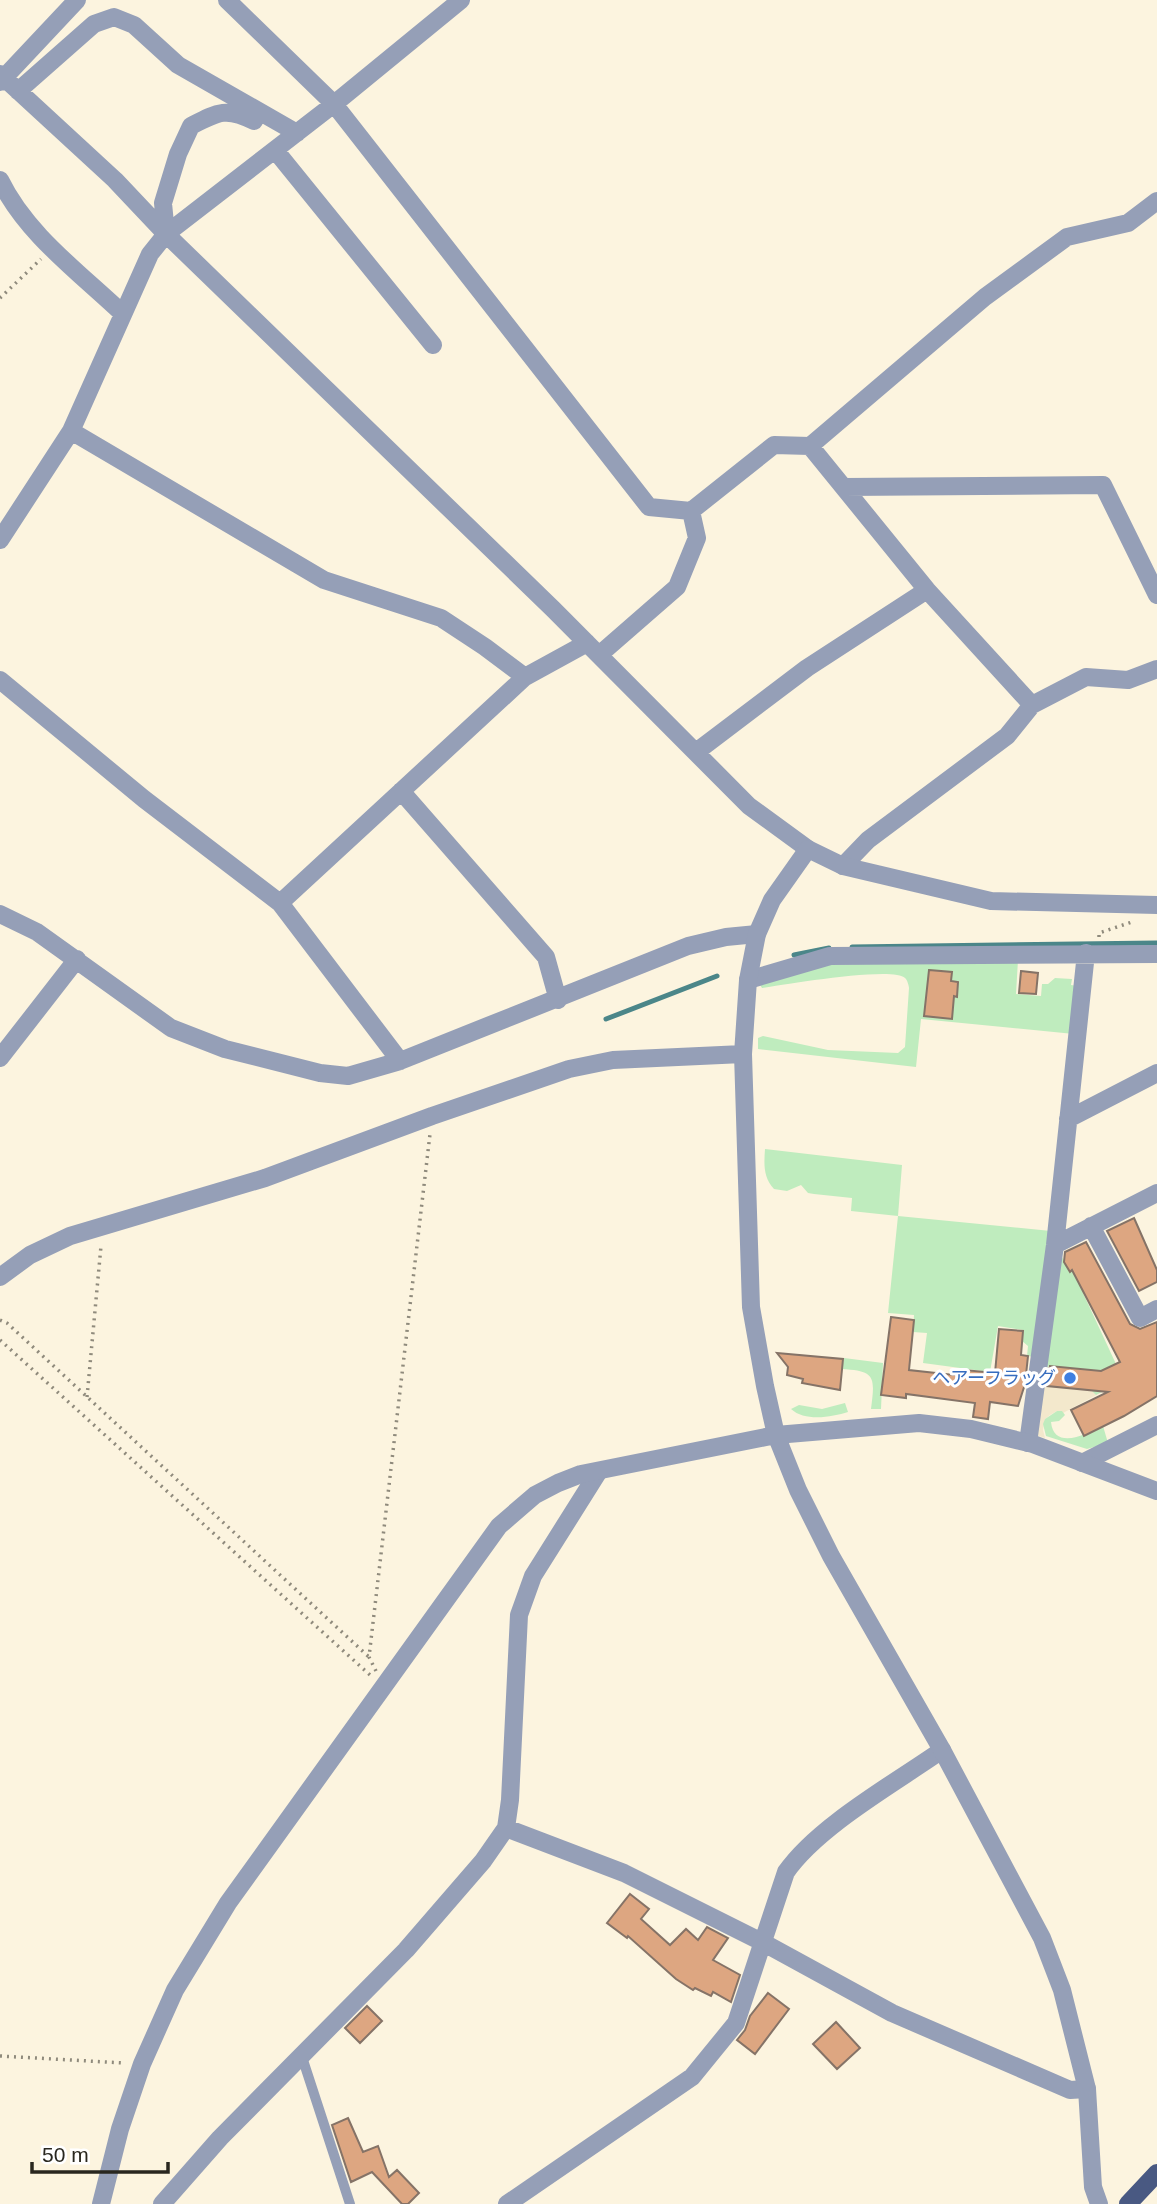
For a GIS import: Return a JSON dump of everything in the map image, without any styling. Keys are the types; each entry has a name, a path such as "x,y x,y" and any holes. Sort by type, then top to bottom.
{"main road":[{"path":"1128,2204 1157,2173"}],"street":[{"path":"77,0 1,78 115,180 166,234 593,649 749,806 808,849 843,866 991,901 1152,910"},
{"path":"227,0 334,104 649,507 691,511 774,445 810,446 985,297 1067,237 1128,223 1157,201"},
{"path":"0,540 71,431 150,254 166,234 334,104 461,0"},
{"path":"18,91 94,24 114,16 134,25 178,65 287,141 433,345"},
{"path":"166,234 163,203 178,154 191,125 218,113 236,112 287,141"},
{"path":"0,180 11,203 34,231 123,313"},
{"path":"71,431 324,580 441,618 525,677"},
{"path":"810,446 927,590 1032,705"},
{"path":"844,487 1103,485 1157,595"},
{"path":"280,903 525,677 593,649 677,587 697,538 691,511"},
{"path":"696,752 807,667 927,590"},
{"path":"843,866 868,840 1007,736 1032,705 1086,677 1128,680 1157,669"},
{"path":"0,680 144,799 280,903 400,1061"},
{"path":"401,791 545,957 558,1000"},
{"path":"808,849 772,900 757,934 748,979 743,1054 751,1307 765,1385 776,1435 798,1490 831,1556 942,1750 1042,1938 1062,1990 1087,2089 1094,2187 1099,2204"},
{"path":"0,914 37,932 171,1028 225,1049 320,1073 348,1076 400,1061 688,946 726,937 757,934"},
{"path":"1028,1443 1055,1245 1086,953"},
{"path":"748,979 830,956 1157,954"},
{"path":"0,1059 77,959"},
{"path":"0,1277 30,1255 70,1236 265,1178 569,1069 613,1060 743,1054"},
{"path":"1068,1119 1157,1073"},
{"path":"1055,1245 1157,1193"},
{"path":"1091,1226 1140,1318 1157,1309"},
{"path":"101,2204 120,2129 142,2064 175,1990 228,1903 499,1526 535,1495 558,1483 599,1471 776,1435 919,1423 971,1429 1028,1443 1157,1491"},
{"path":"1082,1463 1157,1425"},
{"path":"162,2204 220,2138 406,1950 483,1861 506,1828 510,1800 519,1615 533,1576 599,1471"},
{"path":"507,2204 692,2077 736,2024 786,1872 797,1856 848,1815 942,1750"},
{"path":"506,1828 624,1872 933,2033 1070,2090 1087,2089"}],"lane":[{"path":"302,2057 350,2204"}],"path":[{"path":"0,298 53,248"},
{"path":"1099,933 1152,910"},
{"path":"369,1657 432,1116"},
{"path":"87,1397 102,1226"},
{"path":"0,1320 7,1323 369,1657 383,1685"},
{"path":"0,1340 383,1685"},
{"path":"0,2056 142,2064"}],"shaded area":[{"path":"1116,1364 1123,1377 1115,1385 1063,1413 1057,1411 1050,1415 1045,1419 1045,1438 1029,1433 1038,1365 1094,1371"}],"green space":[{"path":"1018,960 1016,994 1041,996 1042,984 1048,984 1055,978 1072,979 1071,985 1078,986 1074,1034 921,1019 916,1067 758,1049 758,1038 763,1036 828,1050 898,1053 905,1047 909,988 905,978 881,974 860,975 762,988 760,985 818,965"},
{"path":"765,1149 902,1165 898,1216 851,1211 852,1198 808,1193 801,1185 787,1191 774,1189 766,1175"},
{"path":"898,1216 1051,1231 1035,1357 1027,1356 1028,1346 1022,1341 1023,1330 998,1326 990,1372 923,1363 927,1333 913,1332 914,1315 888,1313"},
{"path":"1059,1252 1070,1271 1078,1267 1101,1284 1083,1293 1116,1364 1110,1367 1115,1385 1096,1395 1092,1391 1094,1371 1042,1366"},
{"path":"844,1358 883,1363 881,1409 871,1409 871,1378 861,1372 842,1369"},
{"path":"845,1403 848,1412 827,1417 804,1416 791,1409 799,1405 822,1409"},
{"path":"1057,1411 1062,1411 1065,1415 1059,1421 1051,1422 1053,1431 1058,1436 1072,1438 1103,1426 1108,1443 1087,1449 1046,1436 1043,1424 1045,1419"}],"building":[{"path":"929,970 952,972 951,981 958,982 952,1019 924,1016"},
{"path":"1021,971 1038,973 1036,994 1019,993"},
{"path":"1134,1218 1157,1270 1157,1282 1139,1291 1107,1231"},
{"path":"1086,1242 1130,1324 1140,1329 1157,1322 1157,1396 1084,1436 1071,1410 1108,1392 1047,1386 1050,1366 1101,1371 1120,1362 1072,1270 1070,1272 1064,1262 1065,1252"},
{"path":"891,1317 914,1320 909,1370 954,1375 954,1369 995,1373 999,1329 1023,1331 1021,1355 1028,1356 1025,1384 1018,1406 990,1402 988,1419 973,1417 975,1403 906,1394 906,1398 881,1395"},
{"path":"777,1353 843,1359 840,1390 802,1383 803,1379 787,1375 788,1367"},
{"path":"630,1894 649,1909 641,1919 670,1945 686,1929 698,1940 707,1927 728,1938 713,1960 740,1975 731,2002 713,1992 711,1996 695,1988 693,1990 676,1979 628,1936 627,1938 607,1923"},
{"path":"768,1993 789,2009 755,2054 737,2040 745,2030 750,2016"},
{"path":"367,2006 382,2021 360,2043 345,2028"},
{"path":"836,2022 860,2048 837,2069 813,2044"},
{"path":"348,2118 363,2152 378,2146 389,2177 397,2170 419,2193 408,2204 402,2204 372,2172 351,2182 332,2125"}],"waterway":[{"path":"852,947 1157,943"},
{"path":"794,955 829,948"},
{"path":"606,1019 717,976"}],"place":[{"name":"ヘアーフラッグ","path":"1070,1378"}]}
